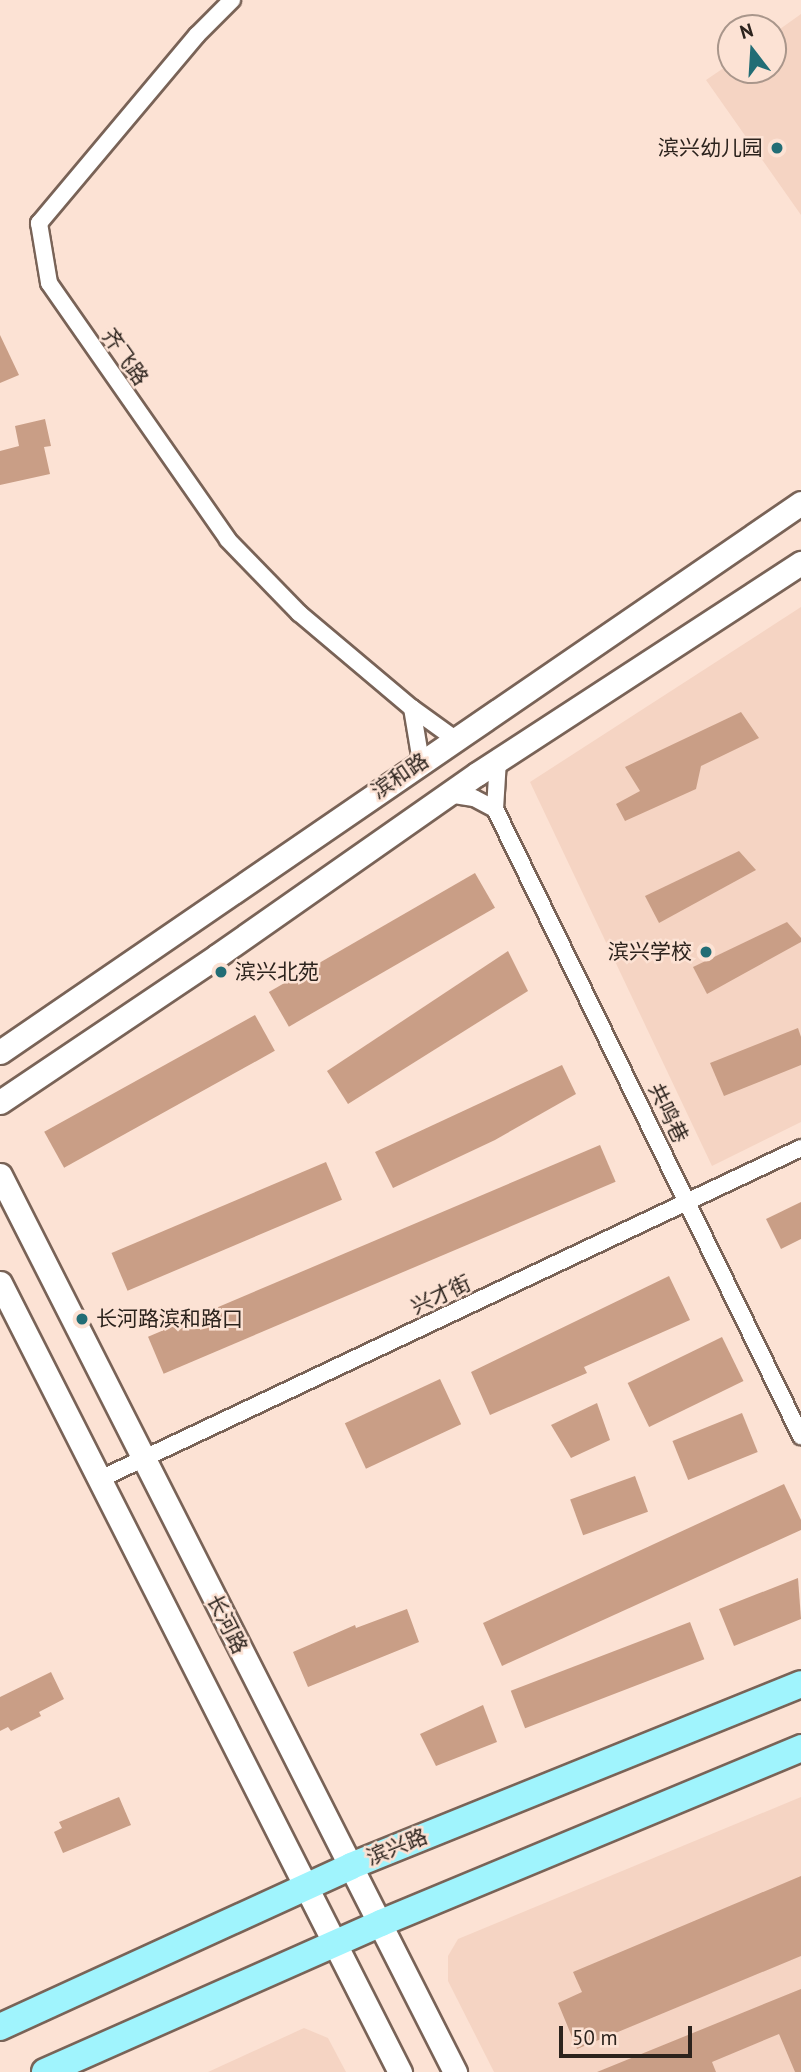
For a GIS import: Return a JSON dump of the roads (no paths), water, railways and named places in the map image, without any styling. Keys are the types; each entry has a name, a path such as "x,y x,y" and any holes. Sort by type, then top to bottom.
{"main road":[{"name":"滨和路","path":"0,1052 801,503"},
{"name":"滨和路","path":"0,1102 217,956 498,760 801,563"},
{"name":"长河路","path":"0,1175 141,1458 455,2072"},
{"path":"0,1283 400,2072"},
{"name":"滨兴路","path":"0,2028 351,1866 801,1684"},
{"path":"45,2072 381,1923 801,1748"}],"street":[{"name":"齐飞路","path":"232,0 197,35 39,223 49,283 228,540 299,613 412,708 455,739"},
{"path":"412,708 421,762"},
{"name":"共鸣巷","path":"498,760 495,809 801,1436"},
{"path":"448,794 474,798 495,809"},
{"name":"兴才街","path":"98,1480 801,1148"}],"place":[{"name":"滨兴幼儿园","path":"777,148"},
{"name":"滨兴学校","path":"706,952"},
{"name":"滨兴北苑","path":"221,972"},
{"name":"长河路滨和路口","path":"82,1319"}]}
